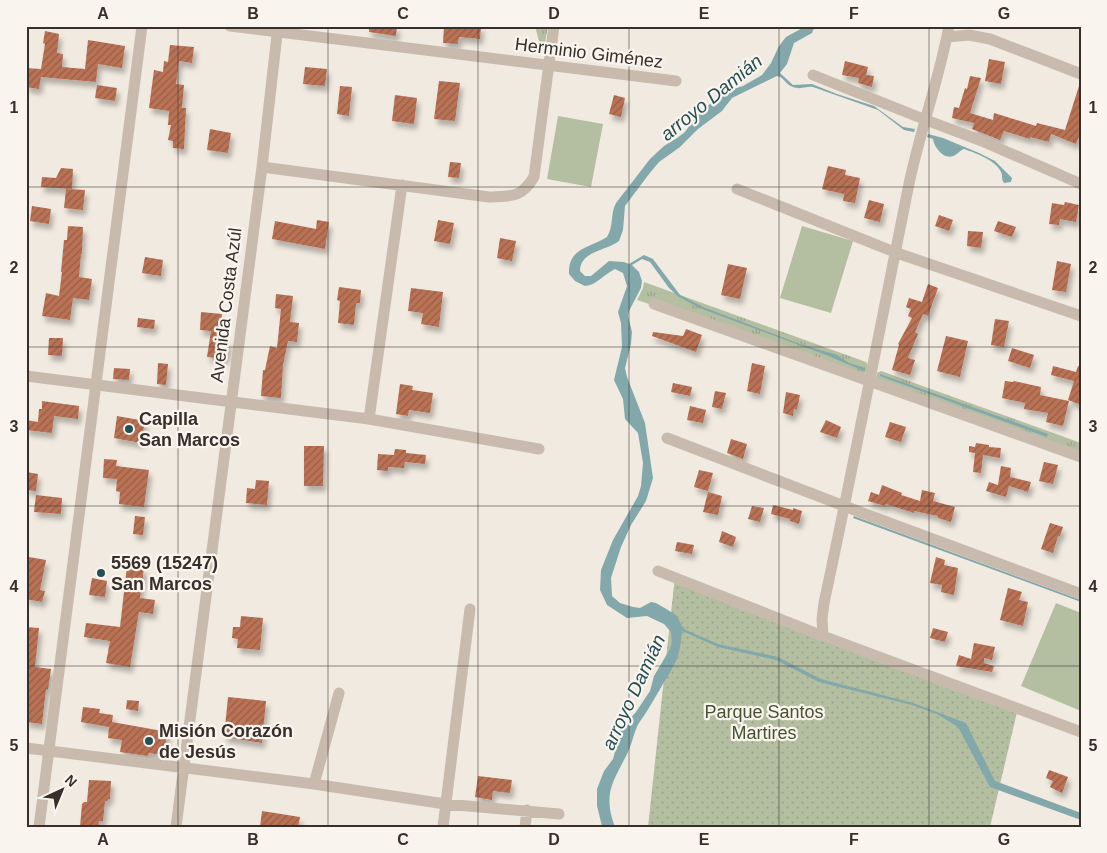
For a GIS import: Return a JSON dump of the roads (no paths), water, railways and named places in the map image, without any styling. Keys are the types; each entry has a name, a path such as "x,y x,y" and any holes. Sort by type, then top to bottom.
{"street":[{"path":"39,827 142,26"},
{"name":"Herminio Giménez","path":"230,26 278,29 549,66 676,81"},
{"path":"262,167 489,197 516,196 527,188 534,177 554,26"},
{"name":"Avenida Costa Azúl","path":"176,827 262,167 278,29"},
{"path":"823,636 822,619 824,603 897,252 914,160 948,32 990,39 1081,74"},
{"path":"813,75 982,141 1081,184"},
{"path":"369,419 402,185"},
{"path":"737,189 897,252 1081,316"},
{"path":"654,304 1081,458"},
{"path":"26,376 369,419 539,449"},
{"path":"666,438 1081,594"},
{"path":"658,571 823,636 1081,732"},
{"path":"443,827 470,609"},
{"path":"314,784 340,693"},
{"path":"26,748 314,784 445,804 559,814"},
{"path":"525,827 527,810"}],"water":[{"path":"806,26 815,26 812,33 794,43 787,64 780,73 793,85 812,84 874,106 903,127 915,129 914,132 904,130 878,110 813,87 793,87 777,76 732,98 722,111 698,129 680,147 659,162 625,206 623,230 619,241 589,255 581,264 580,271 585,276 591,276 609,261 629,264 644,255 653,259 680,295 703,307 800,344 837,355 849,363 865,368 864,371 702,309 679,297 669,288 650,262 642,259 632,265 639,272 642,281 641,288 628,316 632,332 625,368 645,423 653,478 646,501 631,525 621,547 611,578 612,596 620,603 633,607 640,608 651,602 656,603 677,616 686,630 718,644 778,657 821,679 913,703 966,723 995,781 1081,813 1081,820 990,787 958,727 937,714 912,705 819,682 776,660 718,647 682,631 676,661 635,731 630,748 611,787 611,815 615,827 602,826 597,806 597,789 604,771 613,759 616,748 616,731 636,712 650,691 654,676 670,649 672,642 671,632 664,624 647,616 627,618 607,605 600,590 601,570 613,540 638,496 641,486 643,463 638,433 625,419 623,399 614,380 622,347 621,323 618,312 627,286 623,273 615,269 593,284 585,286 575,281 569,274 570,265 576,253 607,237 611,229 616,203 650,159 664,146 685,132 696,116 717,98 729,90 743,86 762,75 786,37"},
{"path":"928,134 943,138 995,161 1012,178 1011,182 1004,183 1001,172 995,164 964,149 956,155 946,156 937,149 933,139 927,137"},
{"path":"880,374 1048,434 1047,437 880,376"},
{"path":"854,516 1081,600 1081,602 853,518"}],"place":[{"name":"Capilla San Marcos","path":"129,429"},
{"name":"5569 (15247) San Marcos","path":"101,573"},
{"name":"Misión Corazón de Jesús","path":"149,741"}],"water label":[{"name":"arroyo Damián","path":"711,97"},
{"name":"arroyo Damián","path":"633,692"}],"park label":[{"name":"Parque Santos Martires","path":"764,722"}]}
